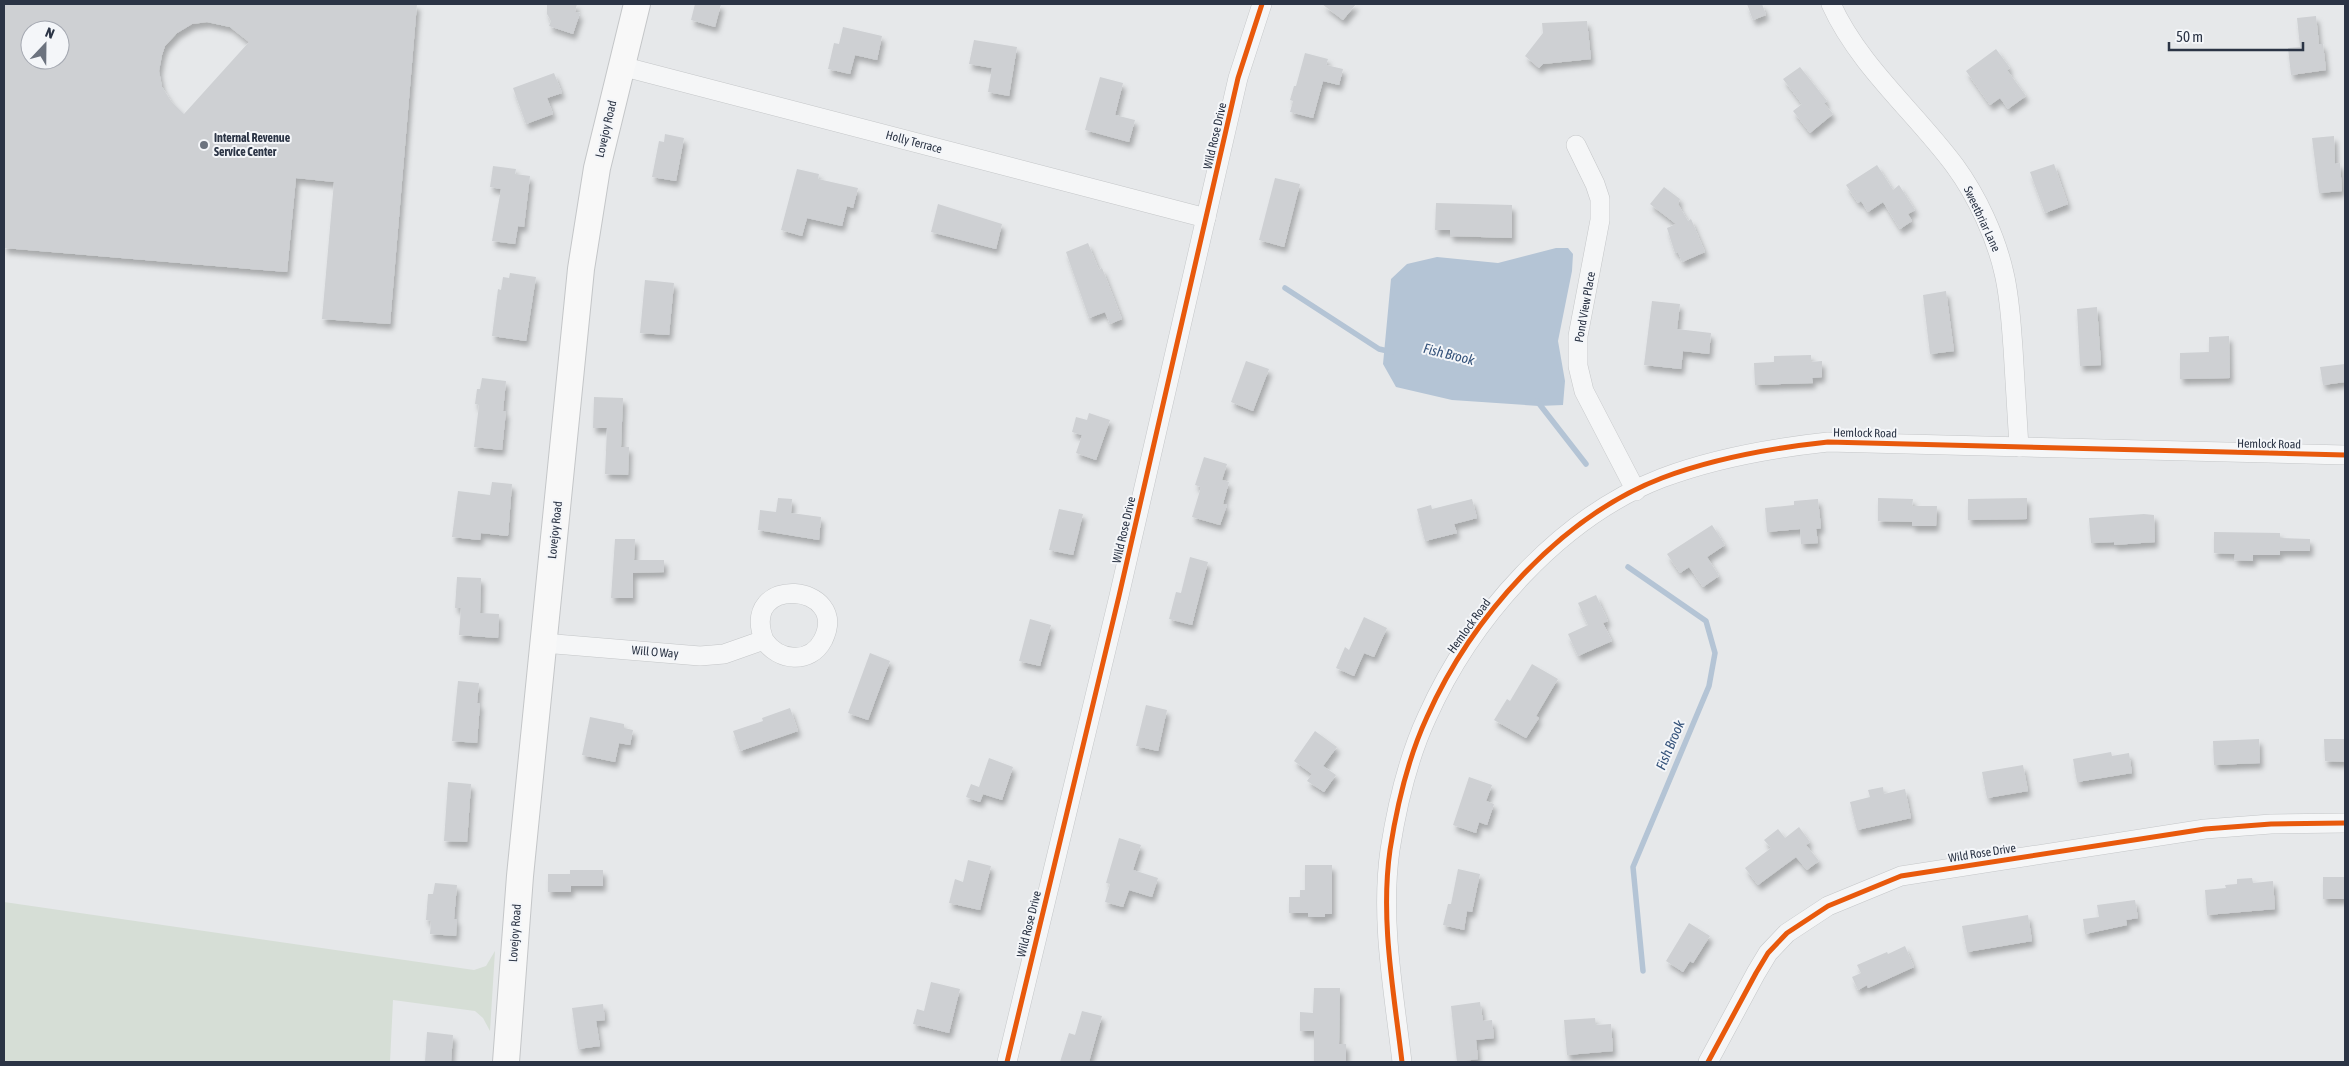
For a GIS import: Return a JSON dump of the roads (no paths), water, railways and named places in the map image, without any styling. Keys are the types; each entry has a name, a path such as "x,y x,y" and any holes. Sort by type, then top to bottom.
{"main road":[{"name":"Lovejoy Road","path":"506,1062 520,876 581,269 597,168 637,4"}],"street":[{"name":"Wild Rose Drive","path":"1007,1062 1119,596 1238,78 1262,4"},
{"name":"Sweetbriar Lane","path":"1831,4 1840,25 1861,54 1956,167 1976,201 1992,237 2004,272 2010,308 2019,447"},
{"name":"Holly Terrace","path":"621,66 1206,218"},
{"name":"Pond View Place","path":"1576,145 1595,184 1600,200 1600,220 1578,336 1578,366 1584,391 1636,491"},
{"name":"Hemlock Road","path":"1402,1062 1386,916 1390,852 1402,790 1426,718 1454,663 1491,610 1552,547 1584,522 1662,478 1778,448 1828,442 2345,456"},
{"name":"Will O Way","path":"543,643 700,656 724,654 764,640"},
{"name":"Wild Rose Drive","path":"1708,1062 1768,953 1787,933 1828,906 1893,879 1947,868 2205,829 2271,824 2345,823"}],"water":[{"path":"1556,248 1568,248 1573,254 1572,271 1558,341 1565,381 1563,405 1539,406 1452,400 1396,387 1383,364 1391,279 1407,264 1437,257 1498,263"}],"waterway":[{"name":"Fish Brook","path":"1285,288 1379,349 1392,352"},
{"name":"Fish Brook","path":"1537,401 1586,464"},
{"name":"Fish Brook","path":"1628,567 1706,621 1715,653 1709,686 1633,867 1643,971"}],"place":[{"name":"Internal Revenue Service Center","path":"204,145"}]}
